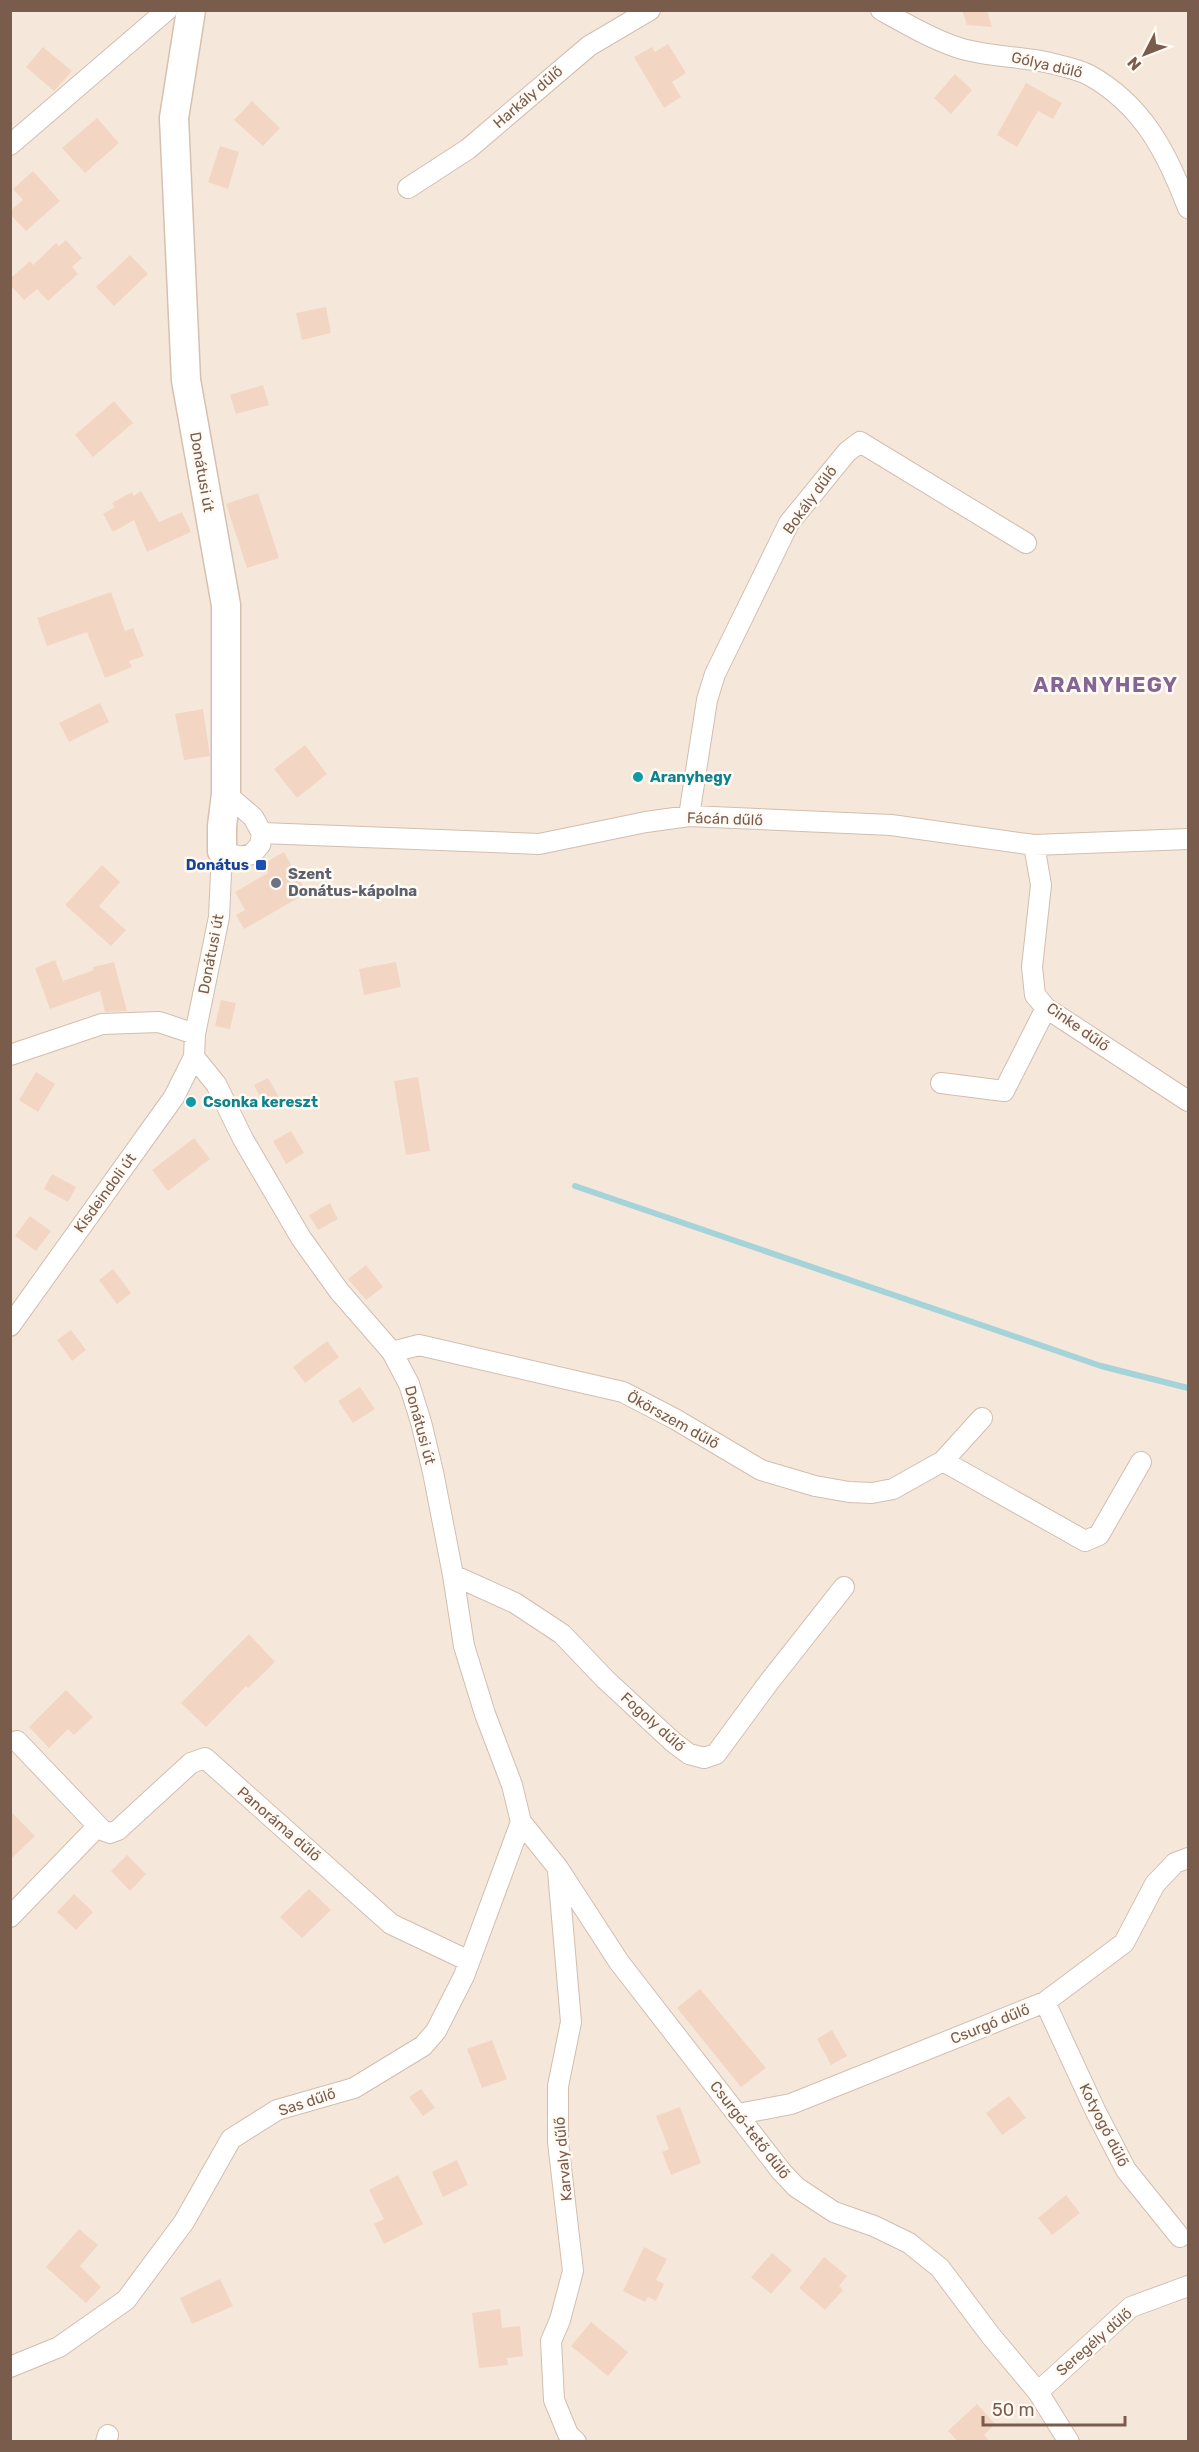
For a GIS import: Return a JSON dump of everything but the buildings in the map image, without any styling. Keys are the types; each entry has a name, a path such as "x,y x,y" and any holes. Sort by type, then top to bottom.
{"street":[{"path":"10,145 167,10"},
{"name":"Donátusi út","path":"190,10 174,118 186,380 226,604 226,794 219,917 195,1034 194,1057 216,1084 243,1139 301,1238 339,1291 392,1352 410,1384 421,1422 453,1575 464,1646 485,1714 512,1785 521,1822"},
{"name":"Harkály dűlő","path":"408,188 468,149 589,46 650,10"},
{"name":"Gólya dűlő","path":"880,10 922,32 960,48 1049,63 1088,74 1127,104 1149,127 1172,164 1188,208"},
{"name":"Bokály dűlő","path":"689,816 707,700 715,674 789,524 846,452 860,442 1026,543"},
{"path":"222,851 240,857 252,854 260,845 262,833 253,817 226,794"},
{"name":"Fácán dűlő","path":"262,833 539,844 645,822 689,816 891,825 1034,845 1188,839"},
{"name":"Cinke dűlő","path":"1034,845 1041,885 1032,968 1035,995 1046,1008 1188,1101"},
{"path":"941,1083 1004,1091 1046,1008"},
{"path":"10,1055 102,1024 159,1022 195,1034"},
{"name":"Kisdeindoli út","path":"10,1326 174,1097 194,1057"},
{"name":"Ökörszem dűlő","path":"392,1352 419,1345 623,1392 675,1419 761,1470 815,1486 872,1493 893,1489 943,1461 982,1418"},
{"path":"943,1461 1084,1540 1099,1535 1141,1462"},
{"name":"Fogoly dűlő","path":"453,1575 515,1603 562,1634 605,1679 673,1742 689,1755 704,1758 716,1754 844,1587"},
{"path":"10,1917 98,1826 17,1741"},
{"name":"Panoráma dűlő","path":"98,1826 110,1833 118,1830 191,1763 205,1758 391,1924 469,1961"},
{"name":"Csurgó-tető dűlő","path":"521,1822 558,1868 619,1962 796,2187 834,2212 874,2226 909,2243 940,2268 991,2336 1038,2392 1070,2442"},
{"name":"Sas dűlő","path":"10,2367 59,2347 126,2300 184,2222 231,2139 278,2110 354,2088 423,2046 436,2031 464,1977 521,1822"},
{"name":"Csurgó dűlő","path":"738,2114 791,2104 1045,2002 1124,1943 1155,1884 1176,1863 1188,1858"},
{"name":"Karvaly dűlő","path":"558,1868 571,2022 558,2086 558,2142 573,2271 560,2320 551,2341 554,2400 568,2434 576,2442"},
{"name":"Kotyogó dűlő","path":"1045,2002 1095,2110 1126,2170 1180,2237"},
{"name":"Seregély dűlő","path":"1038,2392 1131,2307 1188,2286"}],"shaded area":[{"path":"11,11 1188,11 1188,2441 11,2441"}],"waterway":[{"path":"575,1186 1101,1366 1188,1388"}],"place":[{"name":"Aranyhegy","path":"638,777"},
{"name":"Donátus","path":"261,865"},
{"name":"Szent Donátus-kápolna","path":"276,883"},
{"name":"Csonka kereszt","path":"191,1102"}],"district":[{"name":"ARANYHEGY","path":"1106,685"}]}
